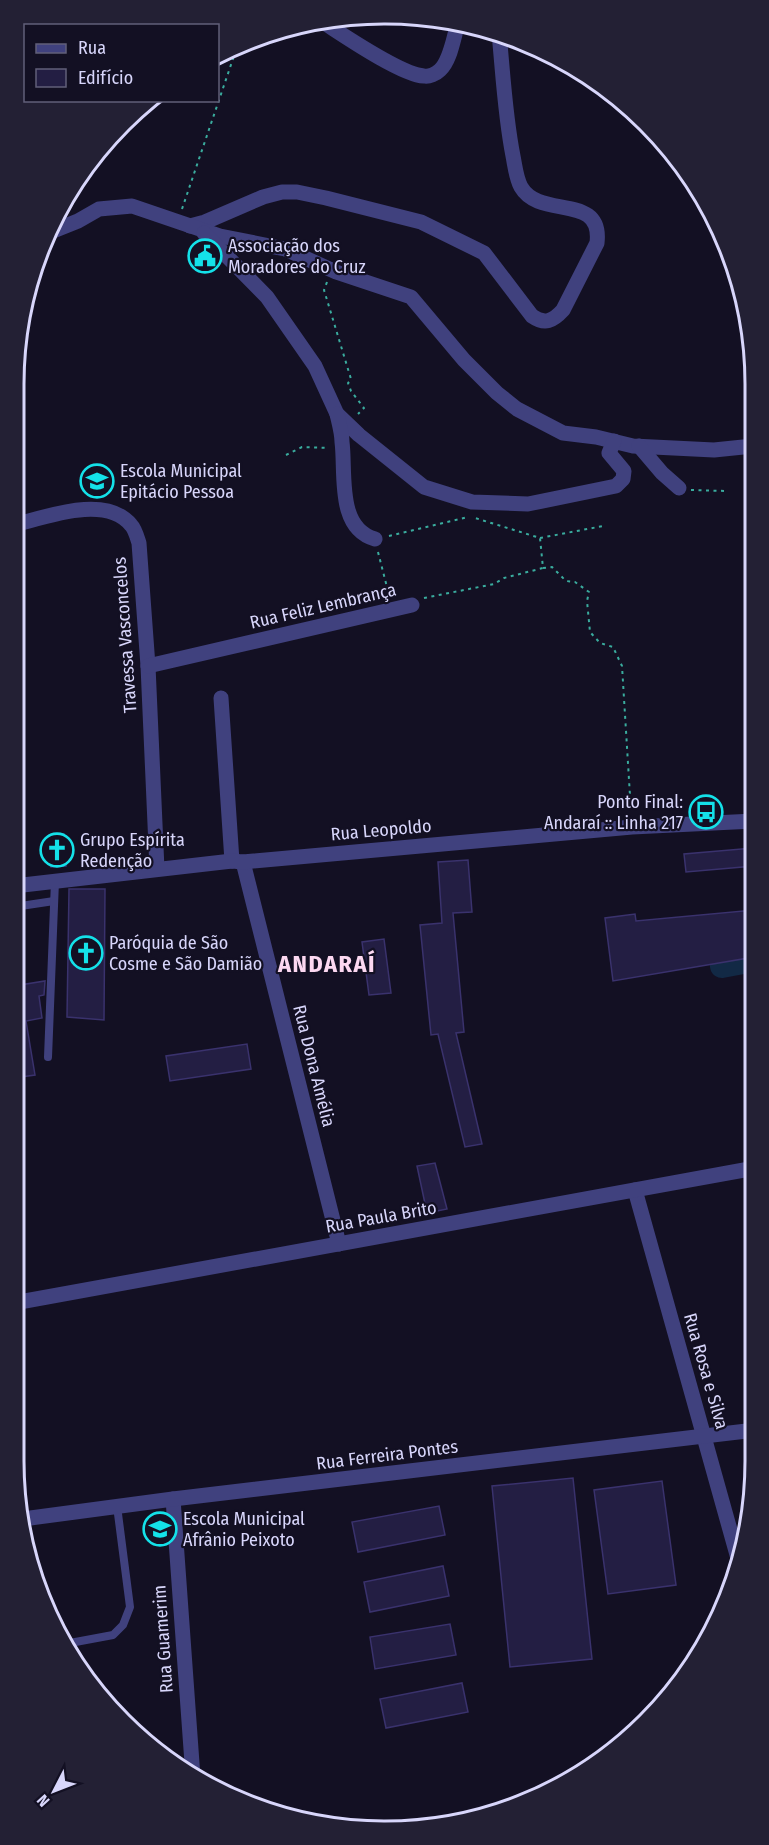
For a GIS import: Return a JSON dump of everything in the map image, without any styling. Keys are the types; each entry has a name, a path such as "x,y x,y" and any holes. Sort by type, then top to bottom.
{"street":[{"path":"332,28 366,50 413,74 423,76 440,71 445,65 456,31"},
{"path":"190,226 205,222 263,197 282,192 297,192 326,198 421,222 484,253 532,316 539,322 546,322 556,317 563,310 597,243 598,232 593,220 587,214 534,201 521,187 510,138 500,43"},
{"path":"59,228 99,209 132,206 190,226 285,249 336,272 411,297 480,378 517,409 563,433 639,446 714,450 745,447"},
{"path":"190,226 267,297 315,366 343,419 387,459 424,487 472,502 528,504 616,486 623,479 624,471 609,453 614,441"},
{"path":"343,419 343,478 351,519 366,537 375,539"},
{"path":"639,446 662,473 680,488"},
{"name":"Travessa Vasconcelos","path":"24,523 87,508 113,511 132,525 139,543 148,666 157,869"},
{"name":"Rua Feliz Lembrança","path":"148,666 412,605"},
{"name":"Rua Dona Amélia","path":"221,698 237,862 339,1244"},
{"name":"Rua Leopoldo","path":"24,885 157,869 632,827 745,821"},
{"name":"Rua Paula Brito","path":"24,1301 745,1170"},
{"name":"Rua Rosa e Silva","path":"635,1190 735,1546"},
{"name":"Rua Ferreira Pontes","path":"29,1518 745,1431"},
{"name":"Rua Guamerim","path":"173,1499 192,1765"}],"lane":[{"path":"48,1057 55,881"},
{"path":"24,906 54,901"},
{"path":"73,1642 112,1635 123,1625 130,1607 117,1506"}],"path":[{"path":"190,226 234,57"},
{"path":"336,272 324,290 351,378 348,383 364,408 343,419"},
{"path":"286,455 302,447 333,448 343,444"},
{"path":"680,488 695,491 726,490"},
{"path":"465,512 471,516 540,538 603,526"},
{"path":"393,610 375,539 471,516"},
{"path":"540,538 543,568 552,567 566,580 574,582 589,592 587,601 590,632 600,643 613,647 622,666 632,827"},
{"name":"Rua Feliz Lembrança","path":"412,605 418,599 494,584 504,578 543,568"}],"building":[{"name":"Associação dos Moradores do Cruz","path":"200,244 216,259 211,267 193,256"},
{"name":"Grupo Espírita Redenção","path":"64,834 66,866 51,867 49,835"},
{"path":"745,849 745,867 686,872 684,854"},
{"path":"468,860 472,912 453,913 464,1032 456,1033 482,1144 465,1147 438,1034 431,1035 420,925 442,923 438,862"},
{"name":"Paróquia de São Cosme e São Damião","path":"69,889 105,889 104,1020 67,1017"},
{"path":"745,911 745,959 613,981 605,918 635,914 636,921"},
{"path":"384,939 391,993 369,995 362,942"},
{"path":"45,981 44,995 39,996 42,1018 26,1021 35,1075 24,1077 24,984"},
{"path":"247,1044 251,1069 170,1081 166,1056"},
{"path":"435,1163 447,1209 427,1213 417,1166"},
{"path":"573,1478 592,1659 510,1667 492,1486"},
{"path":"662,1481 676,1585 608,1594 594,1490"},
{"path":"439,1506 445,1535 358,1552 352,1522"},
{"path":"443,1566 449,1596 370,1612 364,1582"},
{"path":"450,1624 456,1655 375,1669 370,1637"},
{"path":"462,1683 468,1712 386,1728 380,1699"}],"waterway":[{"path":"722,966 745,962"}],"place":[{"name":"Associação dos Moradores do Cruz","path":"205,256"},
{"name":"Escola Municipal Epitácio Pessoa","path":"97,481"},
{"name":"Ponto Final: Andaraí :: Linha 217","path":"706,812"},
{"name":"Grupo Espírita Redenção","path":"57,850"},
{"name":"Paróquia de São Cosme e São Damião","path":"86,953"},
{"name":"Escola Municipal Afrânio Peixoto","path":"160,1529"}],"district":[{"name":"ANDARAÍ","path":"327,964"}]}
